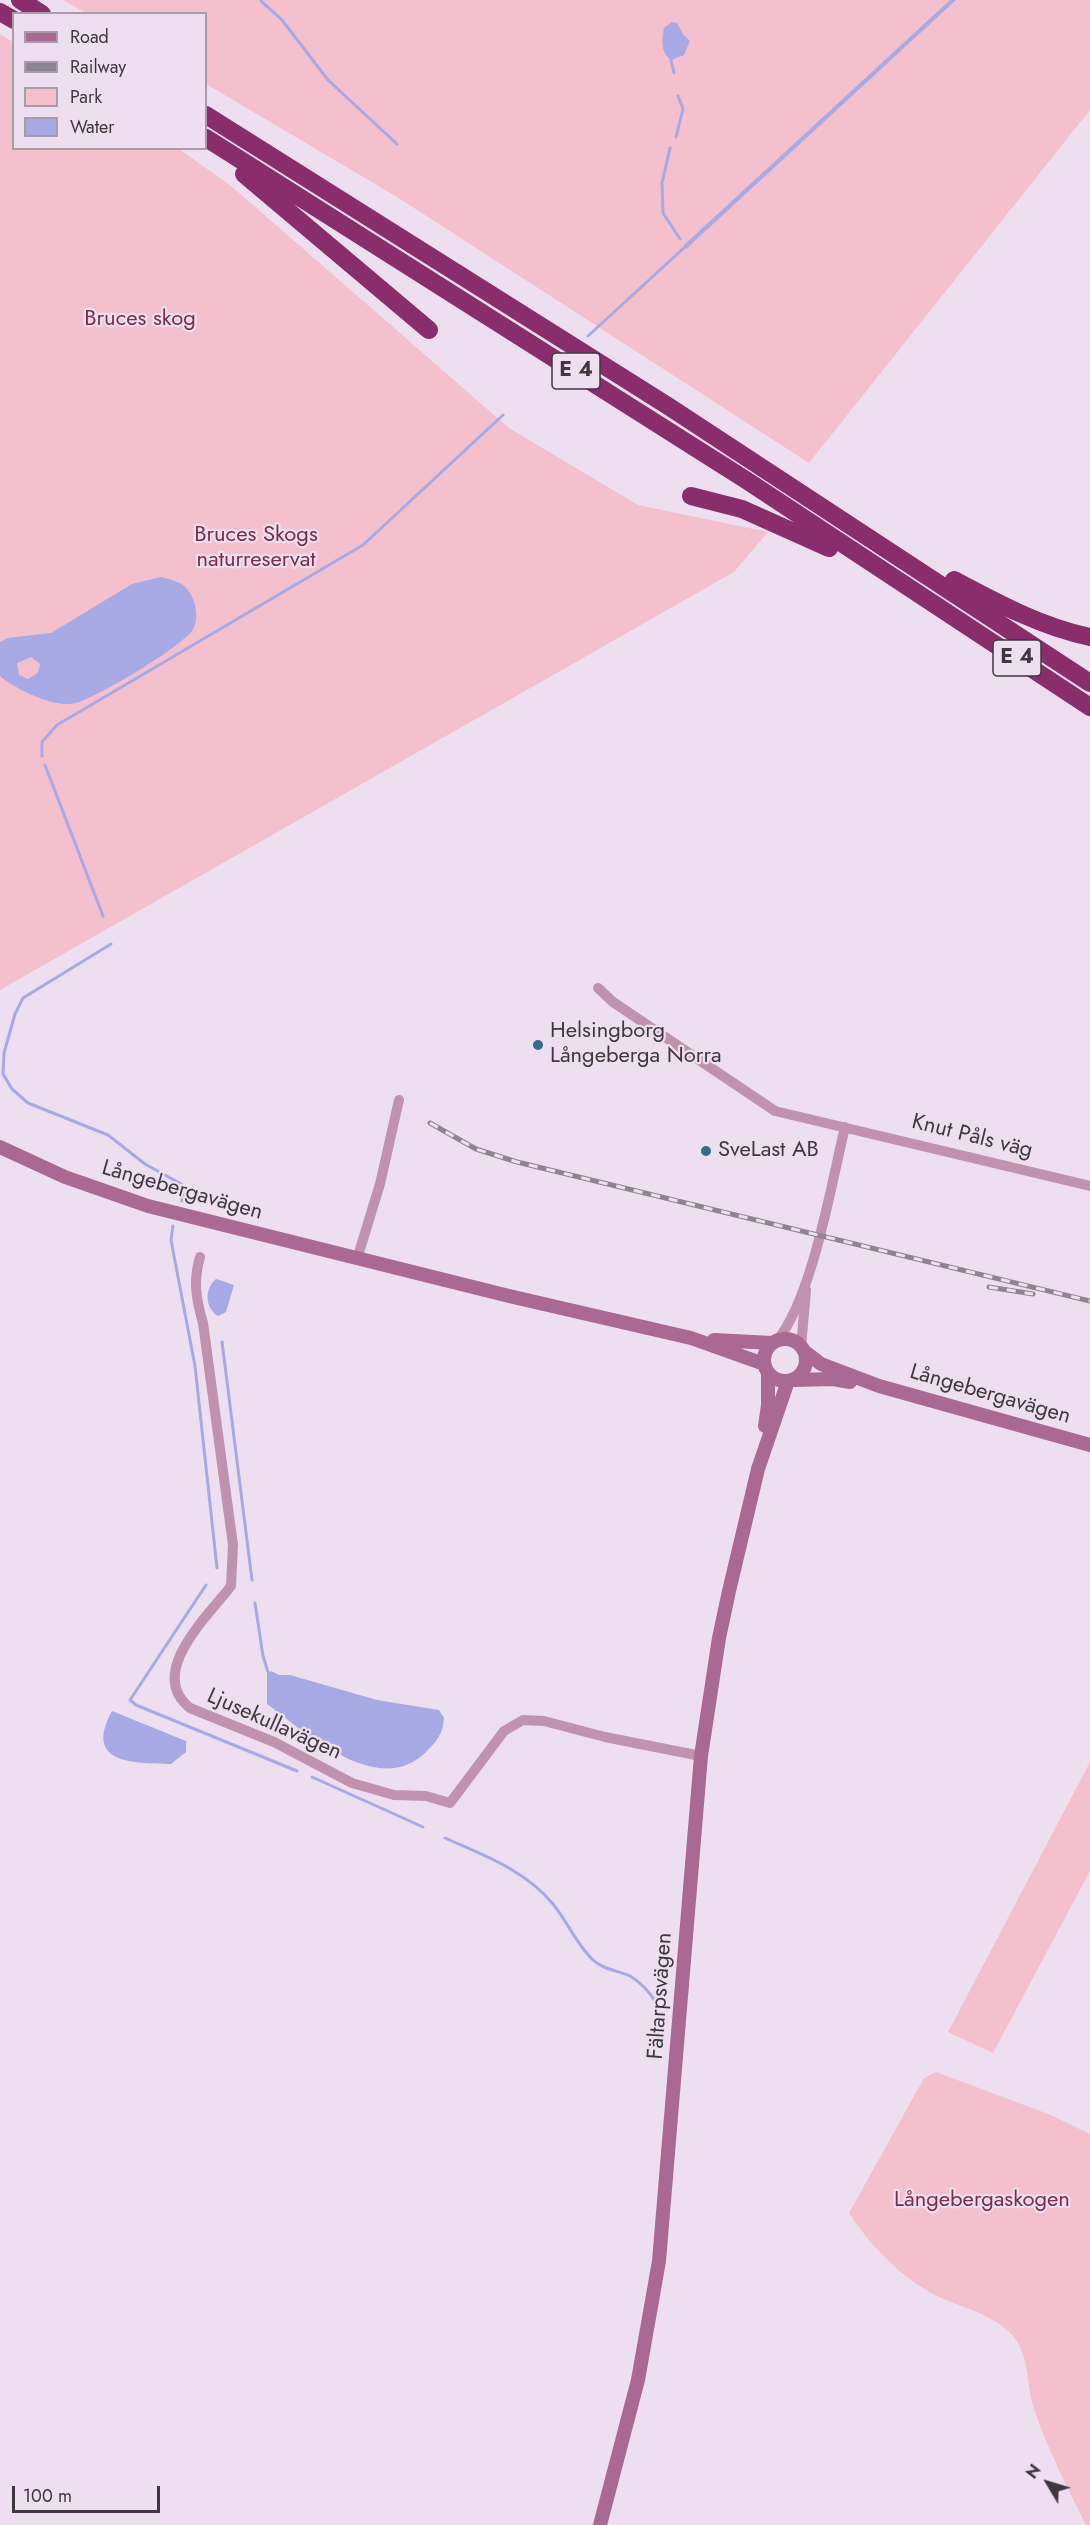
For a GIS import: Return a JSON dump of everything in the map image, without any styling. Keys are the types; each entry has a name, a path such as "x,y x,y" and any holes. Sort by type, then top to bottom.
{"highway":[{"path":"20,0 39,12"},
{"name":"E 4","path":"207,116 489,292 859,530 1090,683"},
{"path":"207,141 429,330"},
{"name":"E 4","path":"207,141 525,339 1090,707"},
{"path":"691,496 742,509 799,532 944,610"},
{"path":"859,530 1006,607 1056,627 1090,637"}],"street":[{"name":"Knut Påls väg","path":"598,988 613,1002 775,1111 1090,1186"},
{"path":"357,1259 380,1184 399,1100"},
{"path":"807,1278 803,1349 805,1368 791,1381 779,1381 766,1368 766,1350 787,1328 807,1278 845,1128"},
{"name":"Långebergavägen","path":"0,1147 64,1177 124,1198 357,1259 691,1338 766,1368"},
{"name":"Ljusekullavägen","path":"200,1257 195,1275 197,1302 203,1323 229,1510 234,1576 231,1586 188,1641 177,1660 174,1680 181,1701 190,1708 274,1742 352,1783 394,1795 426,1796 450,1803 500,1735 513,1723 523,1720 544,1721 635,1744 701,1756"},
{"name":"Långebergavägen","path":"691,1338 775,1342"},
{"path":"775,1342 788,1339 803,1349"},
{"name":"Långebergavägen","path":"803,1349 820,1364 879,1386 1090,1444"},
{"name":"Fältarpsvägen","path":"600,2525 638,2380 659,2261 701,1756 719,1638 759,1469 768,1405 766,1368"},
{"name":"Långebergavägen","path":"791,1381 833,1379 879,1386"},
{"name":"Fältarpsvägen","path":"759,1469 791,1381"}],"green space":[{"path":"63,0 1090,0 1090,110 809,463 397,197 207,85 207,12 84,12"},
{"name":"Bruces Skogs naturreservat","path":"0,34 12,41 12,150 180,150 230,185 509,428 638,505 768,532 734,572 0,990"},
{"path":"1090,1762 1090,1871 993,2053 948,2032"},
{"name":"Långebergaskogen","path":"936,2072 1051,2115 1090,2134 1090,2525 1086,2525 1045,2439 1031,2400 1022,2352 1013,2336 997,2322 937,2296 911,2280 887,2260 849,2213 924,2078"}],"water":[{"path":"950,0 956,0 686,249 684,245"},
{"path":"672,22 677,23 690,41 684,55 671,60 663,50 662,41 664,28"},
{"path":"161,577 183,585 191,594 195,606 196,619 192,631 171,649 137,672 76,703 47,701 15,687 0,676 0,642 7,638 51,633 132,584","holes":["31,657 40,664 38,673 28,679 19,675 17,663"]},
{"path":"216,1279 234,1285 226,1312 218,1316 208,1303 209,1288"},
{"path":"271,1671 377,1700 439,1710 444,1718 441,1733 425,1753 406,1765 386,1768 365,1765 322,1744 267,1704 267,1674"},
{"path":"112,1711 186,1741 186,1752 171,1764 142,1763 116,1757 108,1751 104,1742 105,1728"}],"waterway":[{"path":"261,1 282,20 328,80 397,144"},
{"path":"671,60 674,73"},
{"path":"676,137 683,109 678,96"},
{"path":"670,148 662,183 663,213 680,239"},
{"path":"588,336 686,246"},
{"path":"42,756 42,742 57,725 363,545 503,415"},
{"path":"45,765 103,916"},
{"path":"111,944 23,998 15,1014 4,1053 3,1074 12,1089 28,1103 108,1135 145,1164 183,1185 182,1201"},
{"path":"173,1226 171,1240 195,1366 217,1568"},
{"path":"222,1342 252,1580"},
{"path":"206,1585 130,1700 136,1705 297,1771"},
{"path":"255,1603 263,1656 268,1672"},
{"path":"312,1777 423,1827"},
{"path":"445,1838 504,1865 530,1882 553,1904 593,1960 634,1979 656,2002"}],"railway":[{"path":"430,1123 476,1149 517,1162 1090,1301"},
{"path":"989,1287 1033,1294"}],"place":[{"name":"Helsingborg Långeberga Norra","path":"538,1045"},
{"name":"SveLast AB","path":"706,1151"}],"park label":[{"name":"Bruces skog","path":"140,320"}]}
